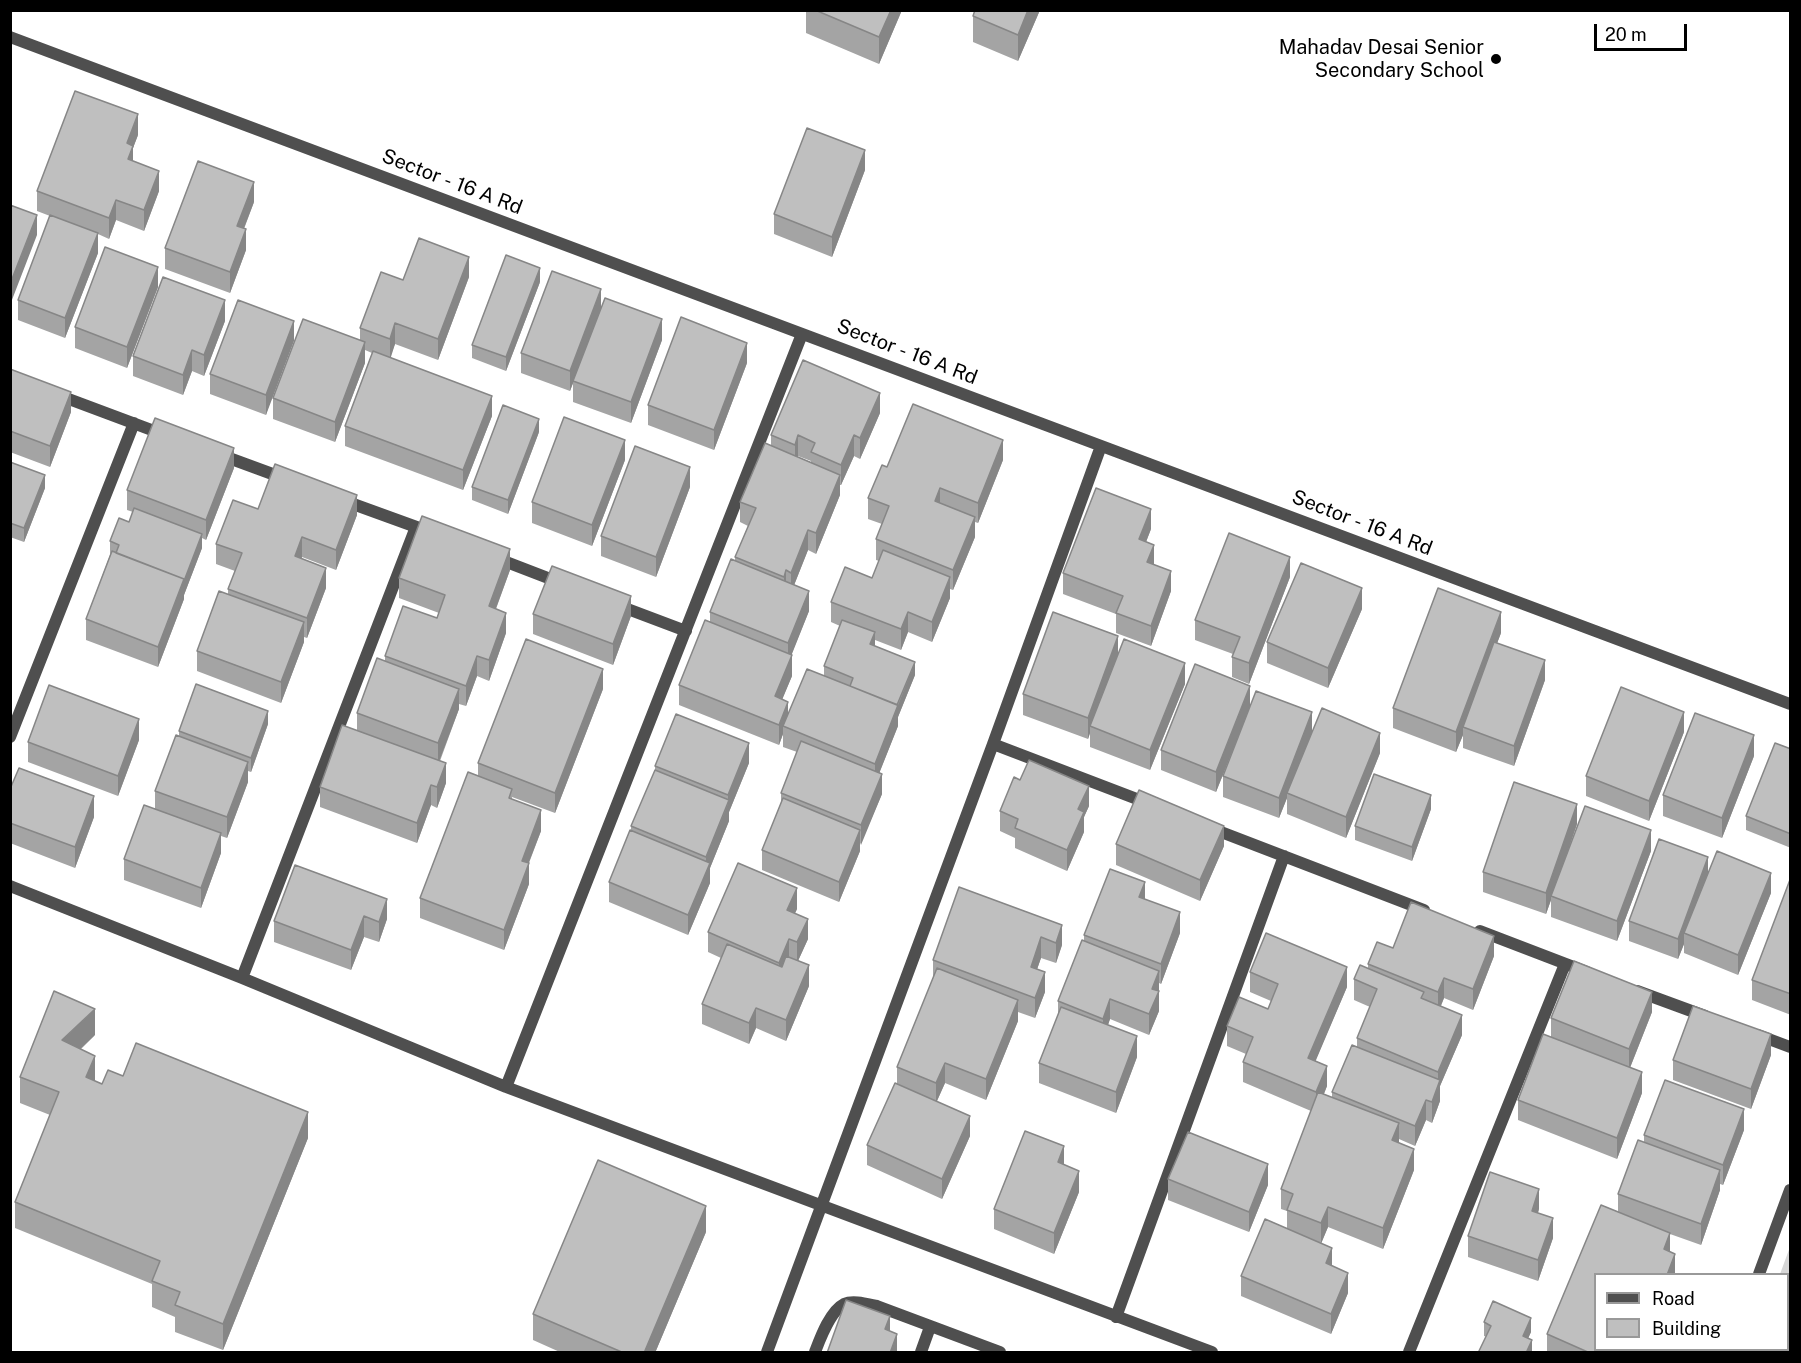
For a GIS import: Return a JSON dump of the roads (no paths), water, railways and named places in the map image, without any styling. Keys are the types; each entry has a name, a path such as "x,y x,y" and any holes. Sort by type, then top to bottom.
{"street":[{"name":"Sector - 16 A Rd","path":"10,37 1791,704"},
{"path":"506,1087 802,334"},
{"path":"44,390 177,439"},
{"path":"10,737 134,423"},
{"path":"767,1353 1101,446"},
{"path":"210,451 297,483"},
{"path":"329,495 448,539"},
{"path":"242,978 416,527"},
{"path":"481,552 578,589"},
{"path":"610,602 686,631"},
{"path":"993,744 1163,809"},
{"path":"1196,822 1435,914"},
{"path":"1116,1317 1284,856"},
{"path":"10,886 242,978 506,1087 1209,1352"},
{"path":"1467,927 1597,976"},
{"path":"1409,1353 1565,964"},
{"path":"1629,988 1715,1020"},
{"path":"1748,1032 1791,1047"},
{"path":"1760,1273 1791,1190"},
{"path":"815,1353 821,1335 831,1317 844,1304 858,1303 877,1306 1000,1353"},
{"path":"921,1353 930,1328"}],"place":[{"name":"Mahadav Desai Senior Secondary School","path":"1496,59"}]}
